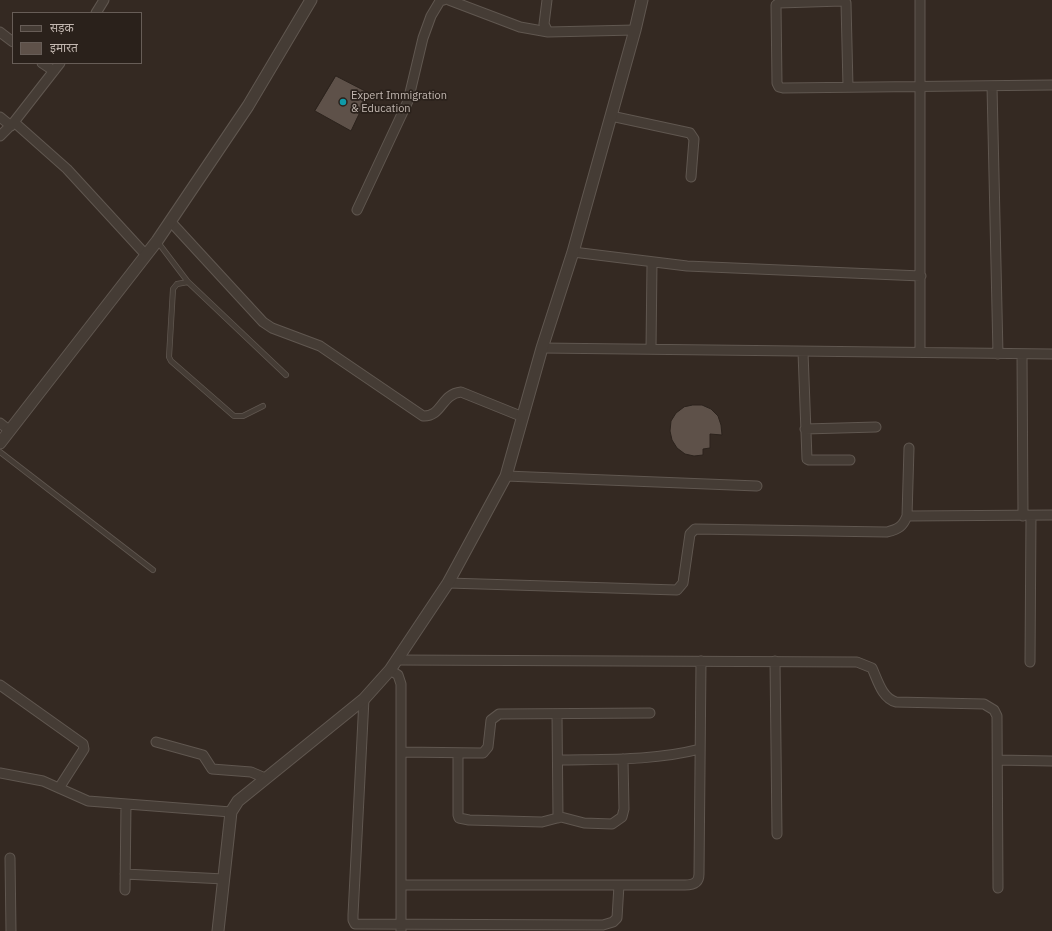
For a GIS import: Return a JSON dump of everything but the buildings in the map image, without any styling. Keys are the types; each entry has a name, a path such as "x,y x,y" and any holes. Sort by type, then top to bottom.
{"street":[{"path":"97,12 104,0"},
{"path":"0,443 157,241 248,106 311,0"},
{"path":"357,210 408,101 428,23 437,6 444,0"},
{"path":"449,0 520,27 548,32 635,30"},
{"path":"547,0 544,24 548,32"},
{"path":"218,931 231,812 238,801 265,778 364,699 393,665 448,583 506,476 542,348 573,252 642,0"},
{"path":"920,0 920,351"},
{"path":"848,87 846,3 842,1 779,3 776,5 777,83 779,87 783,88 1052,85"},
{"path":"0,32 12,41"},
{"path":"44,64 54,71"},
{"path":"0,136 13,124 59,64"},
{"path":"992,86 998,354"},
{"path":"611,116 690,133 694,140 691,177"},
{"path":"0,117 13,124 66,169 146,255"},
{"path":"170,221 263,322 272,328 320,346 423,416 434,414 449,396 454,393 461,392 523,417"},
{"path":"573,252 652,263 743,269 921,276"},
{"path":"651,349 652,263"},
{"path":"542,348 804,352 920,351 998,354 1052,354"},
{"path":"804,352 807,459 850,460"},
{"path":"1022,354 1030,662"},
{"path":"0,423 10,430"},
{"path":"805,429 876,427"},
{"path":"448,583 677,590 683,583 690,534 695,529 887,532 897,530 903,525 908,516 909,448"},
{"path":"506,476 757,486"},
{"path":"908,516 1052,515"},
{"path":"393,665 701,660 857,662 872,668 884,692 890,700 896,702 984,704 994,710 997,716 998,888"},
{"path":"401,885 691,885 699,879 701,660"},
{"path":"775,661 777,834"},
{"path":"393,665 401,684 401,928"},
{"path":"0,685 83,744 84,749 59,788"},
{"path":"364,699 353,920 356,924 401,928 603,928 617,918 619,885"},
{"path":"401,752 458,754 483,753 486,751 491,720 494,716 499,714 650,713"},
{"path":"558,714 558,818"},
{"path":"156,742 203,755 212,769 251,772 265,778"},
{"path":"558,760 623,759 667,756 700,749"},
{"path":"458,754 457,811 459,818 469,820 535,822 566,817 595,824 612,824 618,822 622,817 624,809 623,759"},
{"path":"998,760 1052,761"},
{"path":"0,773 38,779 88,801 231,812"},
{"path":"125,890 126,804"},
{"path":"10,858 11,931"},
{"path":"125,874 224,879"}],"lane":[{"path":"157,241 188,282 286,375"},
{"path":"188,282 177,284 173,289 169,357 171,361 234,416 243,416 264,406"},
{"path":"0,452 153,570"}],"place":[{"name":"Expert Immigration & Education","path":"343,102"}]}
